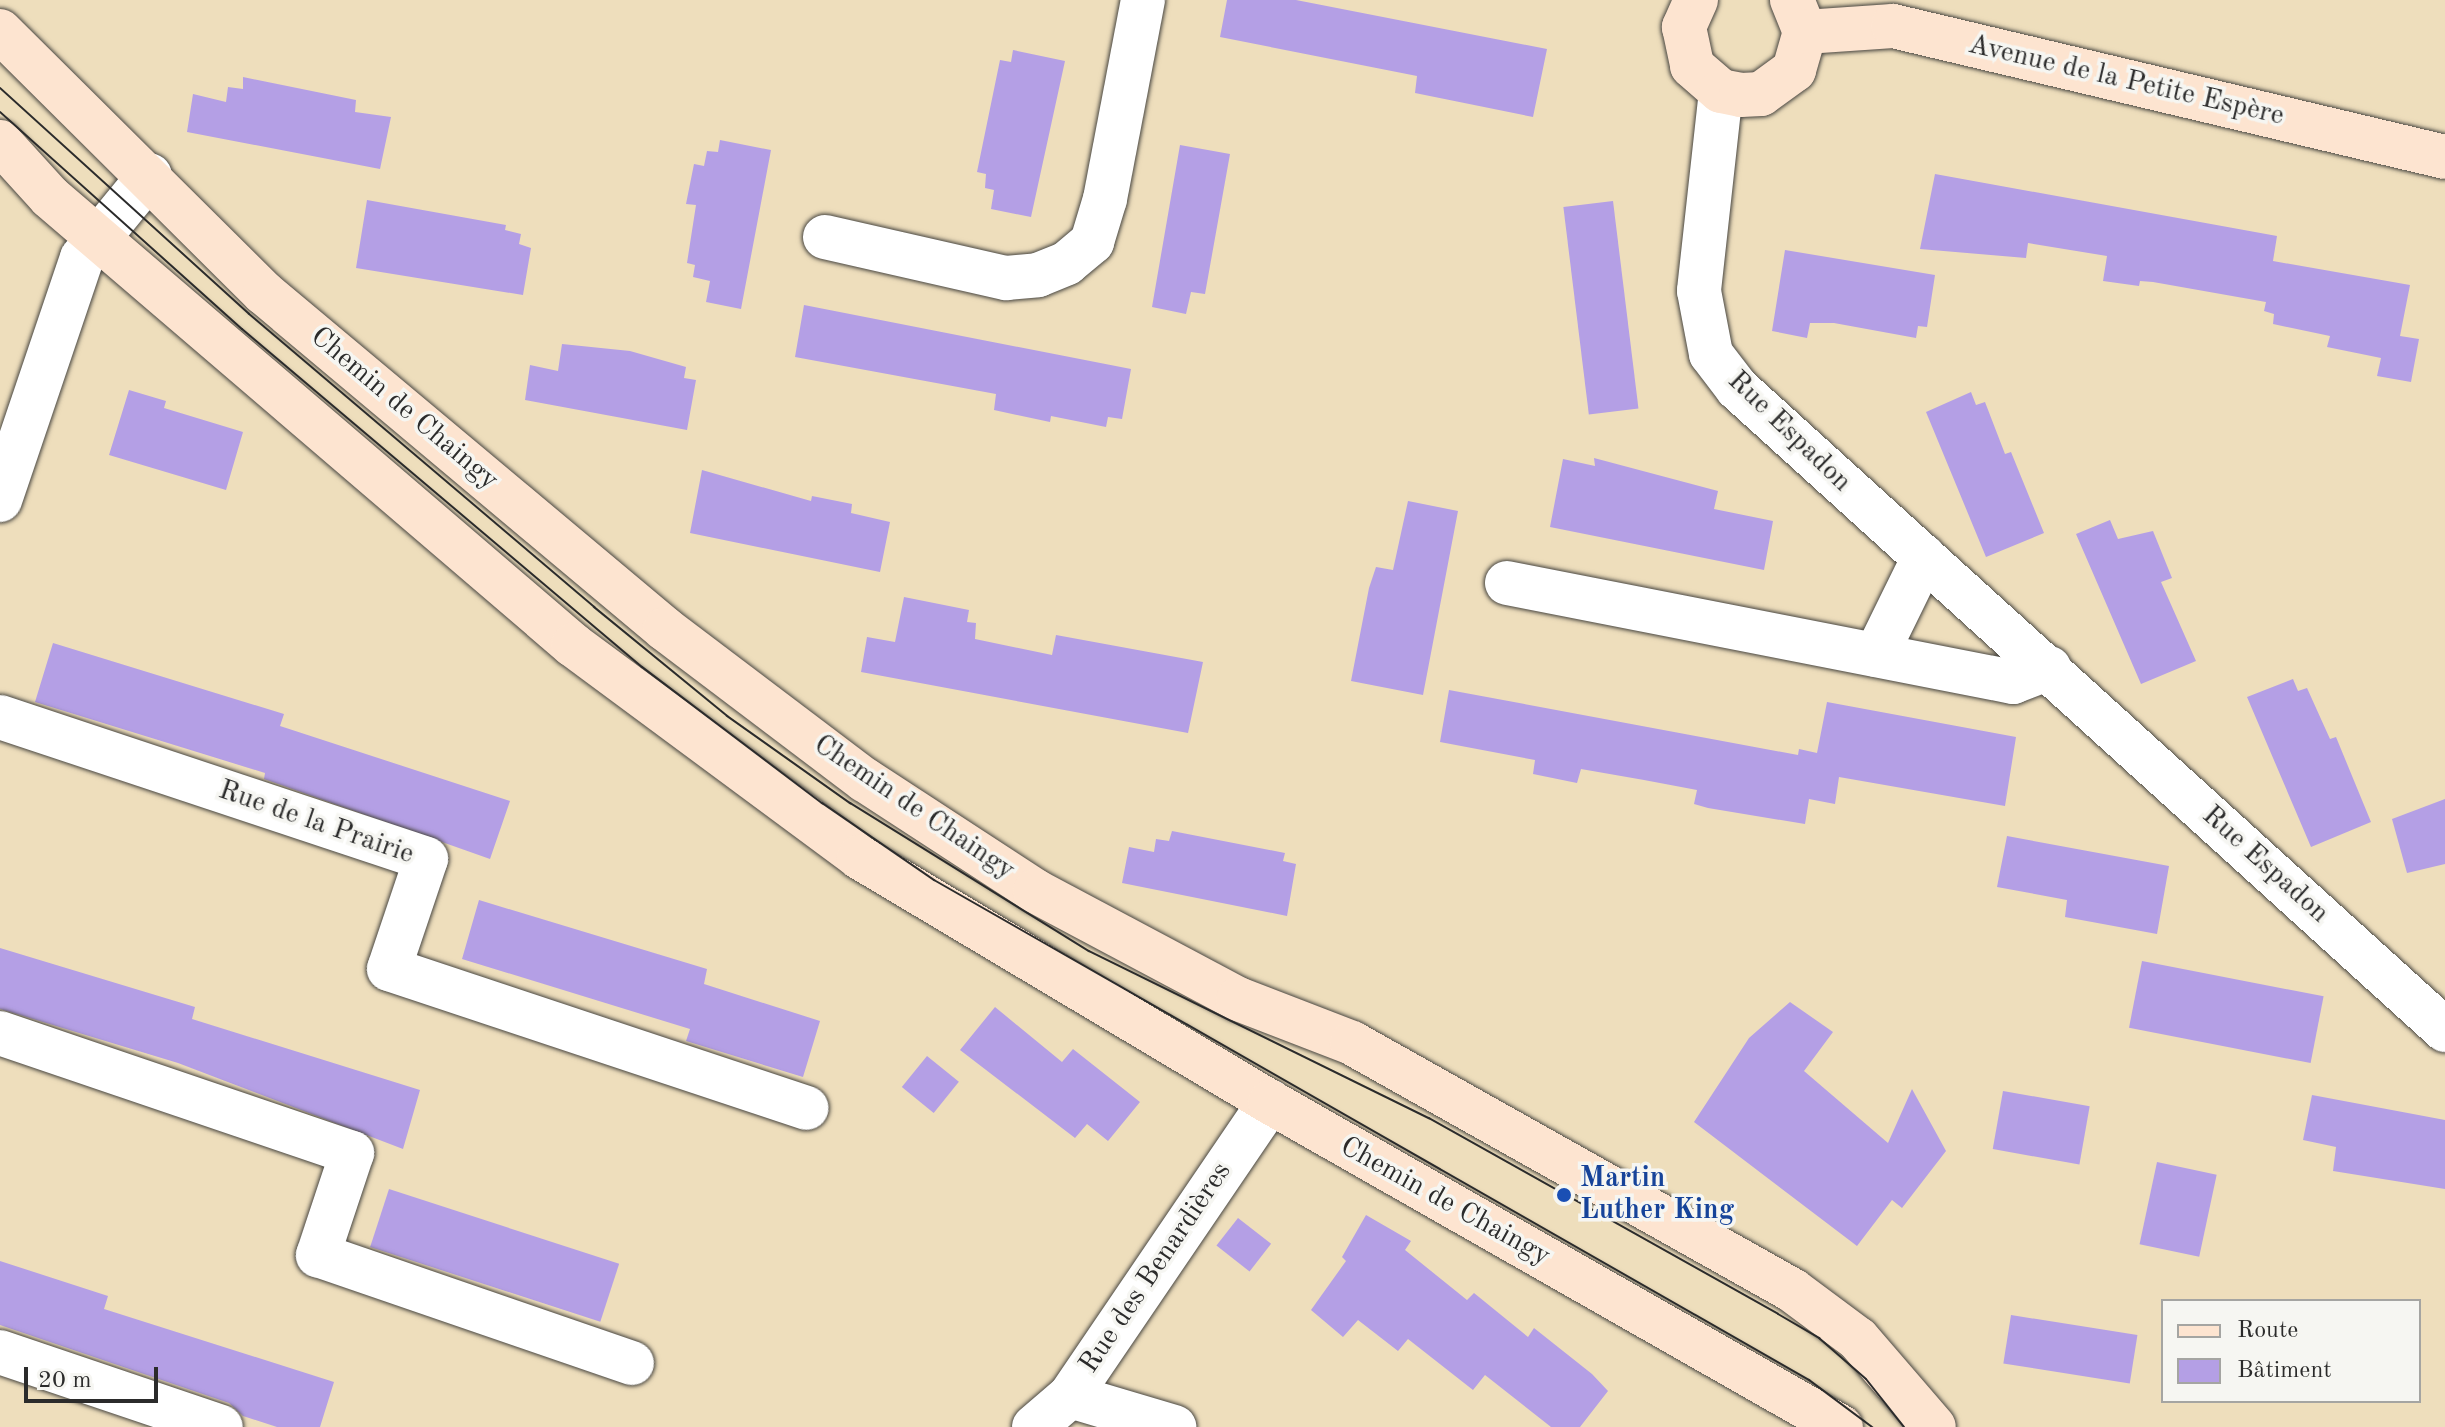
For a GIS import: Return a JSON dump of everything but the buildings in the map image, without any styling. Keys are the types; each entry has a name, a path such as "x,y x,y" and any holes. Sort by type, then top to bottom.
{"street":[{"path":"825,237 1006,278 1038,275 1067,263 1092,242 1105,199 1143,0"},
{"path":"1687,3 1684,27 1692,66 1721,91 1761,94 1779,85 1794,70 1798,16"},
{"name":"Avenue de la Petite Espère","path":"1798,16 1893,26 2445,157"},
{"name":"Chemin de Chaingy","path":"0,31 150,175 264,293 665,629 865,780 1035,891 1238,999 1352,1043 1792,1290 1858,1339 1934,1427"},
{"name":"Rue Espadon","path":"1721,91 1699,291 1711,354 1737,388 2445,1030"},
{"name":"Chemin de Chaingy","path":"0,142 19,168 573,645 766,790 972,927 1270,1102 1841,1427"},
{"path":"0,498 66,296 82,258 150,175"},
{"path":"1876,655 1924,557"},
{"path":"1507,583 2013,682 2049,668"},
{"name":"Rue de la Prairie","path":"0,717 426,859 389,969 806,1108"},
{"path":"0,1033 352,1153 318,1255 632,1363"},
{"name":"Rue des Benardières","path":"1034,1427 1070,1396 1270,1102"},
{"path":"0,1352 221,1427"},
{"path":"1070,1396 1174,1427"}],"tram line":[{"path":"0,88 249,314 594,607 727,716 850,803 1089,951 1429,1118 1819,1338 1866,1379 1904,1427"},
{"path":"0,112 242,329 642,667 822,803 934,880 1809,1380 1872,1427"}],"place":[{"name":"Martin Luther King","path":"1564,1195"}]}
